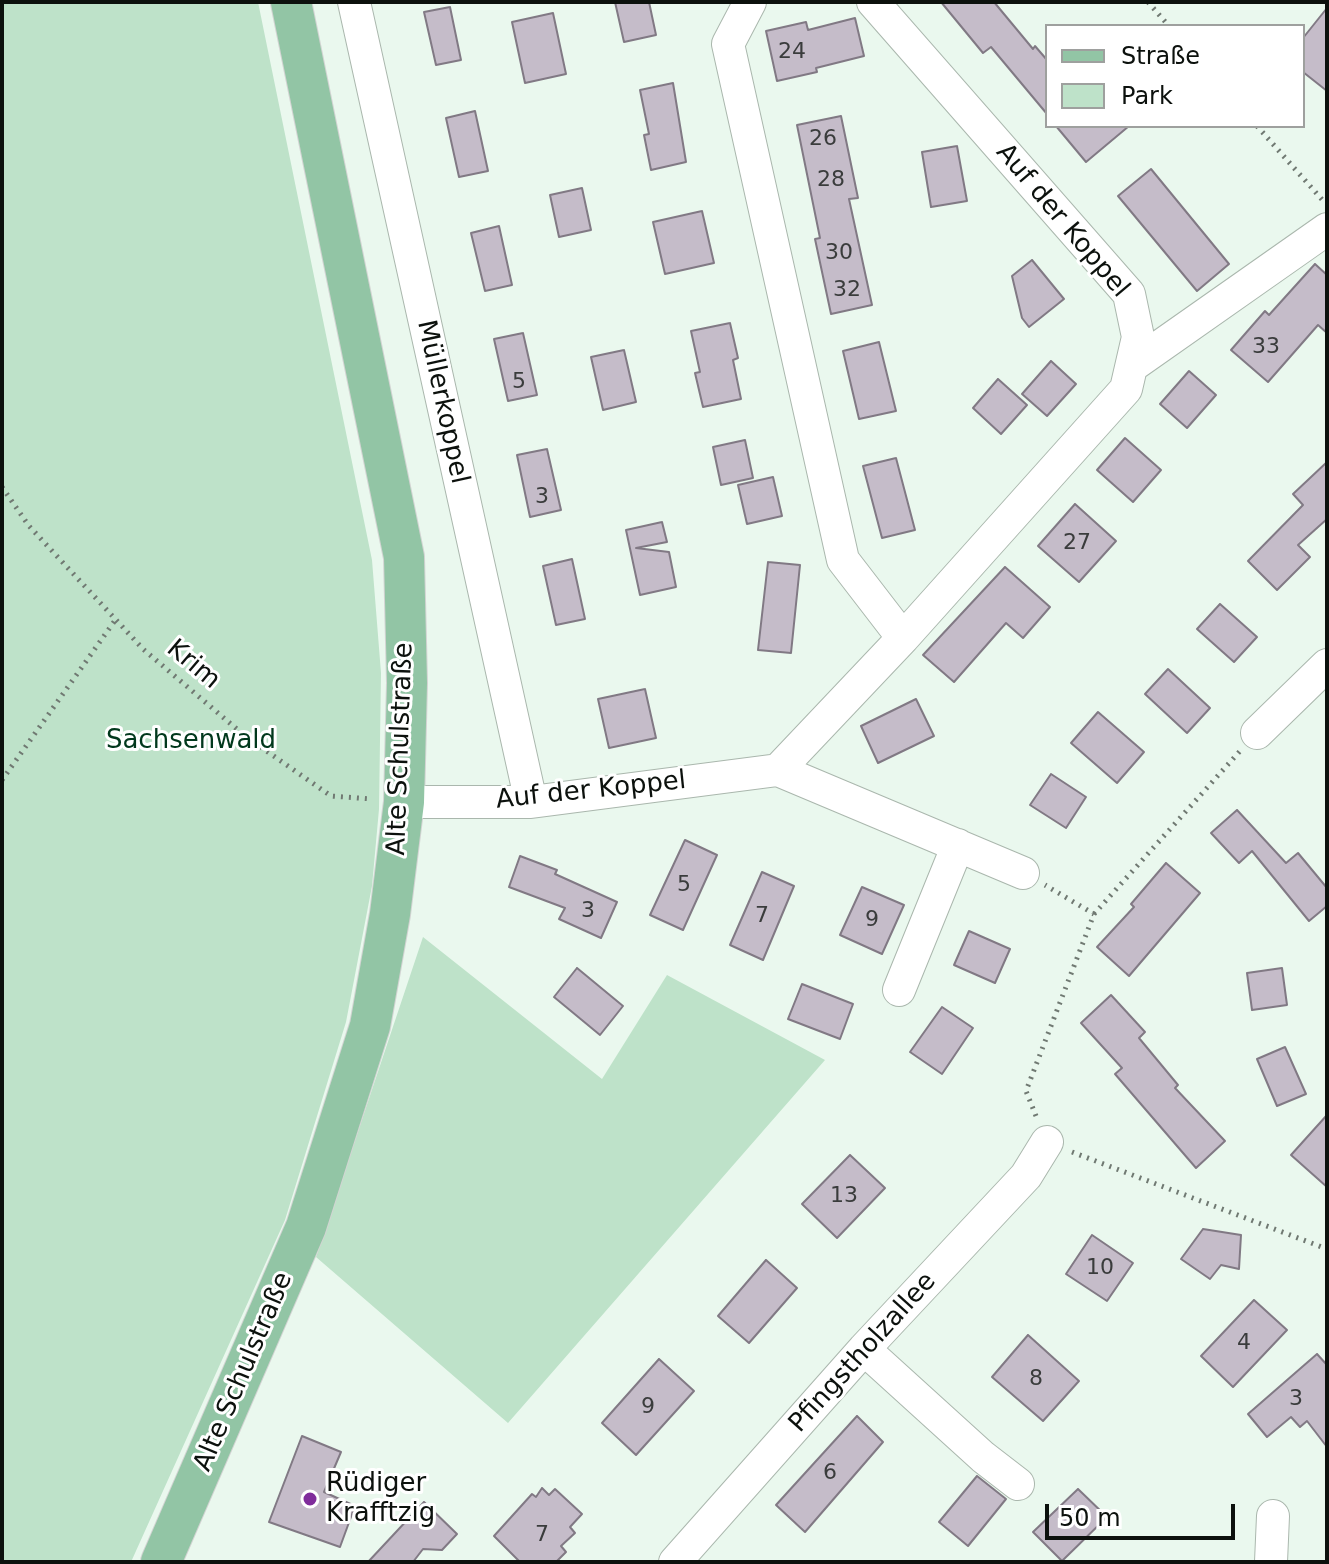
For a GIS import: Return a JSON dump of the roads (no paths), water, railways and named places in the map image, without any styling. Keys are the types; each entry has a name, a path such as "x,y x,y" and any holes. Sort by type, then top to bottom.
{"main road":[{"name":"Alte Schulstraße","path":"161,1562 306,1227 370,1026 390,914 404,802 407,683 404,557 291,2"}],"street":[{"name":"Müllerkoppel","path":"354,2 531,802"},
{"path":"750,2 728,44 843,560 903,638"},
{"name":"Auf der Koppel","path":"404,802 531,802 778,770 903,638 1126,389 1138,337 1129,294 873,2"},
{"path":"1132,366 1327,229"},
{"path":"1257,733 1327,665"},
{"path":"778,770 1023,873"},
{"path":"899,990 958,845"},
{"name":"Pfingstholzallee","path":"675,1562 864,1349 1026,1176 1047,1142"},
{"path":"864,1349 983,1457 1018,1484"},
{"path":"1271,1562 1273,1516"}],"place":[{"name":"Rüdiger Krafftzig","path":"310,1499"}],"park label":[{"name":"Sachsenwald","path":"191,741"}]}
